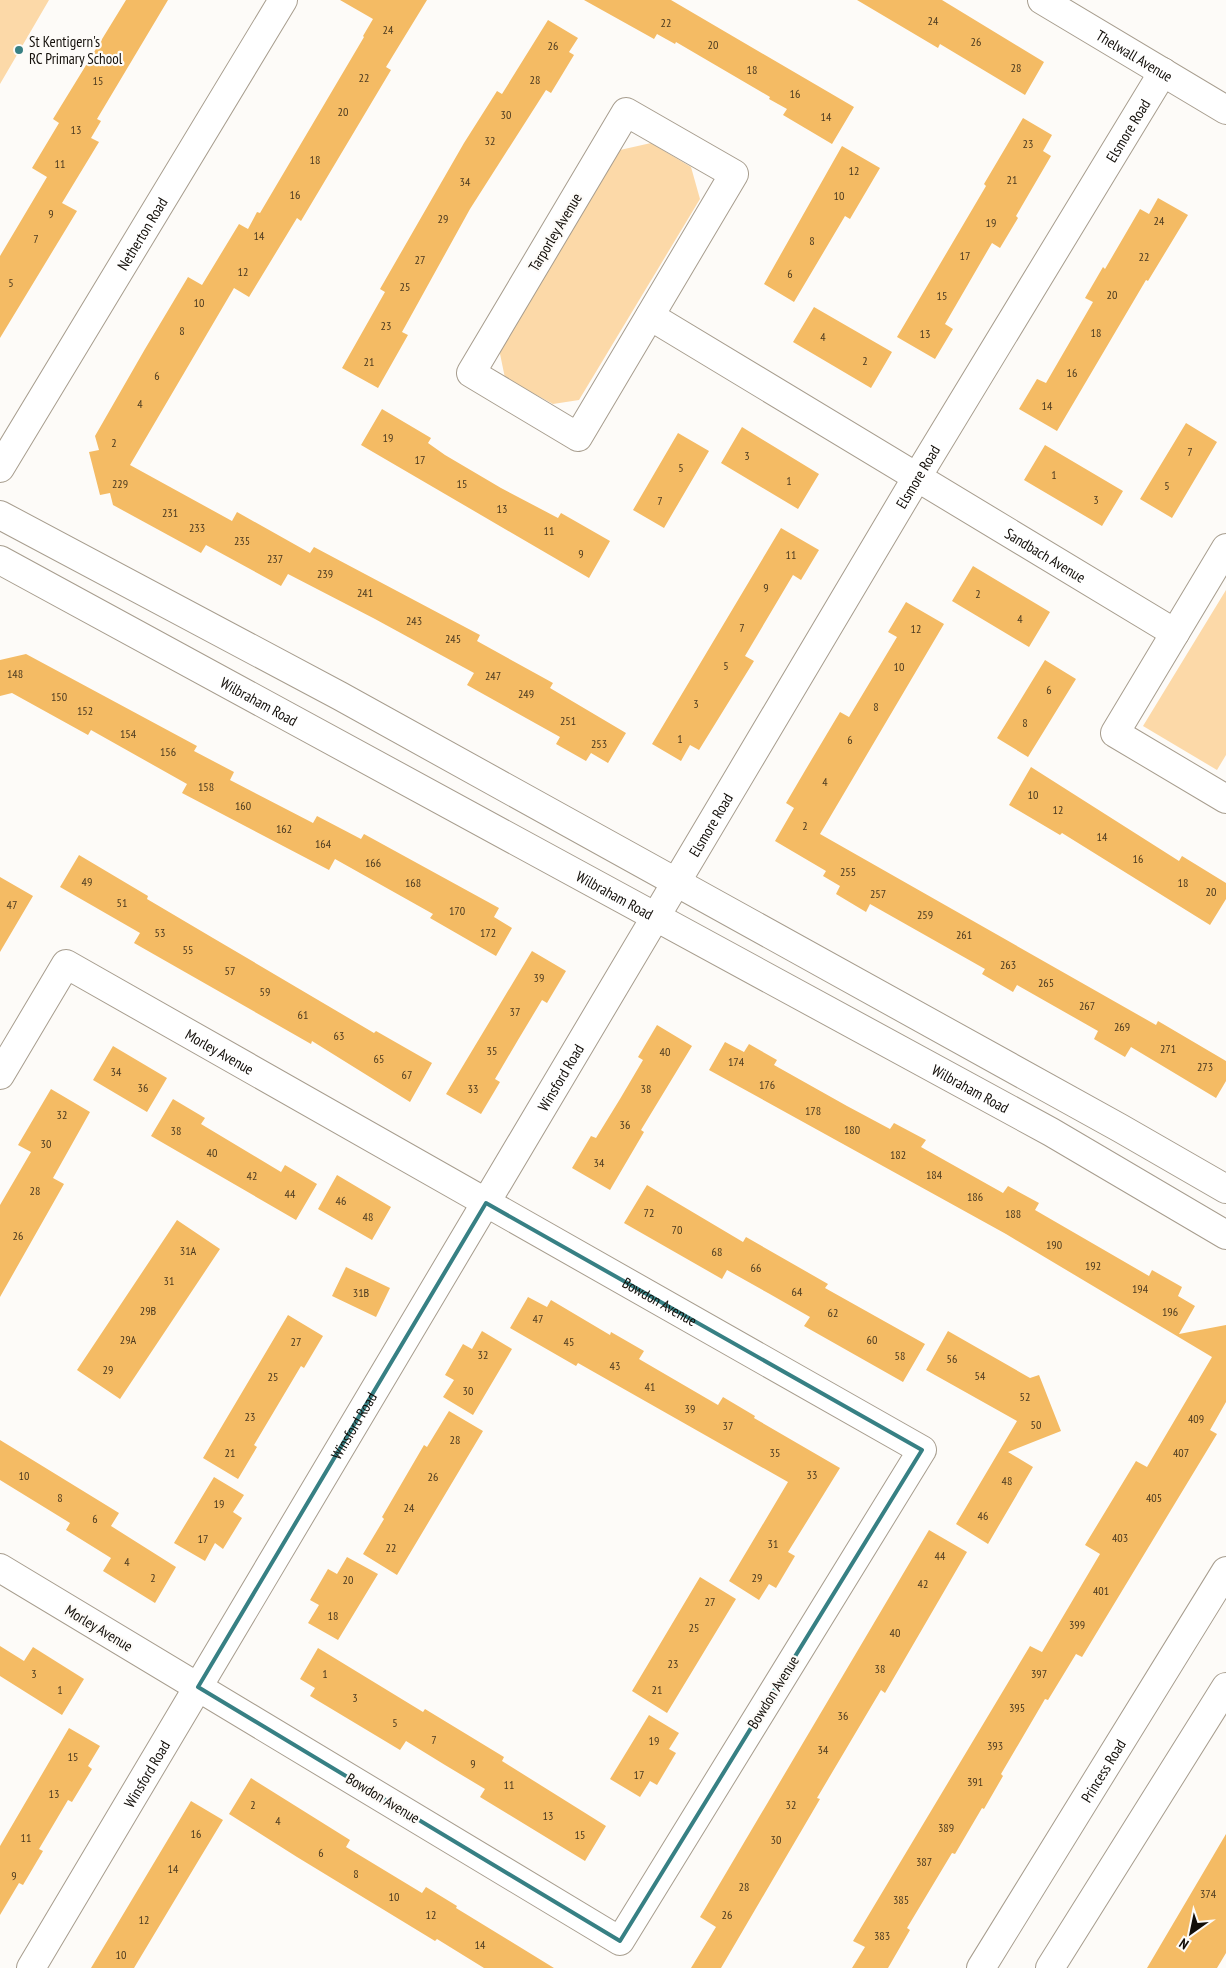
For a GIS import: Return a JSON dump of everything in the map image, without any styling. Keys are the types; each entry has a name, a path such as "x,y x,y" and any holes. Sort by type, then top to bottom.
{"main road":[{"name":"Netherton Road","path":"0,468 283,0"},
{"name":"Thelwall Avenue","path":"1042,0 1226,110"},
{"name":"Elsmore Road","path":"676,882 917,477 1163,72"},
{"name":"Tarporley Avenue","path":"626,112 734,174 650,316 578,437 471,373 626,112"},
{"path":"650,316 917,477"},
{"name":"Sandbach Avenue","path":"917,477 1174,633"},
{"path":"0,515 340,696 1226,1189"},
{"path":"1226,548 1114,733 1226,799"},
{"name":"Wilbraham Road","path":"0,560 1051,1132 1226,1235"},
{"name":"Winsford Road","path":"31,1968 676,882"},
{"name":"Morley Avenue","path":"0,1075 66,964 486,1203"},
{"name":"Bowdon Avenue","path":"198,1687 620,1942 922,1450 486,1203"},
{"name":"Morley Avenue","path":"0,1568 198,1687"},
{"name":"Princess Road","path":"981,1968 1226,1571"},
{"path":"1050,1968 1226,1687"}],"highlighted area":[{"path":"486,1203 922,1450 620,1941 198,1687"}],"shaded area":[{"path":"0,0 49,0 0,84"},
{"path":"651,143 691,167 700,199 579,400 553,404 505,378 499,349 620,150"},
{"path":"1226,590 1226,755 1217,770 1143,726"}],"building":[{"path":"126,0 168,0 97,119 101,121 91,138 99,142 62,203 77,211 0,338 0,256 47,177 32,168 59,123 53,119"},
{"path":"340,0 427,0 386,67 391,70 301,221 297,218 249,297 234,288 130,465 232,521 237,512 310,553 314,547 480,635 477,641 553,683 550,688 626,733 608,763 591,753 586,761 556,744 560,737 467,685 474,673 375,619 288,574 281,586 206,545 201,553 113,505 110,493 100,495 89,452 99,450 95,436 188,277 202,285 239,224 248,229 257,212 260,213 373,19"},
{"path":"584,0 671,0 854,107 832,144 783,115 787,109 769,99 770,97 676,42 675,44 657,34 654,39"},
{"path":"857,0 942,0 1044,62 1025,95 940,44 938,48"},
{"path":"548,20 578,38 569,52 574,55 551,93 546,90 470,209 402,332 408,335 378,388 342,368 385,292 380,289 464,143 497,91 502,94"},
{"path":"1023,118 1052,135 1043,151 1051,156 1016,216 1018,218 1000,248 992,243 945,324 953,329 935,359 897,337 986,186 984,184"},
{"path":"842,146 880,168 850,219 845,216 794,302 764,284"},
{"path":"1158,198 1188,215 1148,281 1146,280 1057,431 1019,409 1037,379 1046,383 1093,302 1085,298 1103,267 1105,269 1140,209 1149,214"},
{"path":"814,307 892,352 871,388 793,342"},
{"path":"382,409 431,438 428,443 445,455 501,488 558,518 561,513 610,541 589,578 361,445"},
{"path":"1186,423 1217,442 1172,518 1140,499"},
{"path":"742,427 819,474 798,509 721,463"},
{"path":"678,433 709,451 664,528 633,510"},
{"path":"1045,445 1123,491 1102,526 1024,480"},
{"path":"781,528 819,550 801,580 793,575 745,656 754,661 699,750 690,745 681,761 652,744"},
{"path":"973,566 1050,612 1029,647 952,601"},
{"path":"906,602 944,624 820,834 1156,1025 1158,1021 1226,1061 1226,1081 1216,1098 1131,1047 1125,1057 1094,1039 1098,1031 1017,985 1013,992 982,974 985,969 870,904 866,912 836,894 840,886 823,876 826,871 775,841 794,808 786,803 840,712 849,717 897,637 888,632"},
{"path":"26,654 197,746 194,751 234,772 230,780 313,823 317,816 361,839 364,834 499,908 494,917 512,928 496,956 430,918 433,914 335,859 329,870 182,793 187,784 91,730 88,735 12,693 0,696 0,660"},
{"path":"1045,660 1076,679 1028,757 997,738"},
{"path":"1031,767 1179,861 1182,856 1226,883 1226,899 1210,925 1062,833 1060,835 1009,805"},
{"path":"79,855 148,896 147,899 374,1033 376,1031 432,1063 410,1102 312,1041 311,1044 134,943 140,933 60,887"},
{"path":"0,877 33,896 0,952"},
{"path":"532,951 566,971 547,1003 542,1000 518,1040 495,1079 500,1082 481,1114 446,1094"},
{"path":"657,1025 692,1046 641,1130 644,1132 610,1190 572,1168 591,1136 596,1138 620,1099 643,1060 638,1057"},
{"path":"725,1042 744,1052 749,1044 777,1060 774,1065 847,1106 890,1129 894,1123 926,1140 921,1147 1003,1193 1008,1186 1039,1203 1035,1210 1149,1276 1152,1270 1182,1287 1178,1296 1195,1306 1179,1334 1226,1325 1226,1402 1210,1430 1217,1434 1082,1657 1076,1654 1048,1700 1045,1699 1001,1774 1003,1776 984,1809 982,1808 955,1854 952,1853 907,1928 910,1930 888,1968 852,1968 865,1947 853,1941 1030,1646 1042,1652 1100,1554 1085,1545 1136,1461 1147,1467 1212,1357 1006,1234 709,1070"},
{"path":"113,1046 167,1078 147,1112 93,1080"},
{"path":"51,1089 90,1112 53,1178 64,1184 0,1297 0,1205 31,1152 18,1145"},
{"path":"173,1099 205,1118 201,1124 281,1172 285,1165 317,1184 296,1220 151,1136"},
{"path":"337,1175 391,1207 372,1240 318,1209"},
{"path":"647,1185 743,1242 746,1237 828,1284 825,1288 925,1344 903,1382 804,1326 810,1317 768,1293 727,1270 722,1279 624,1223"},
{"path":"177,1220 220,1249 120,1399 77,1370"},
{"path":"346,1267 390,1288 376,1317 332,1296"},
{"path":"528,1297 547,1307 551,1300 610,1335 611,1332 644,1351 639,1359 718,1405 723,1397 755,1416 754,1418 840,1468 788,1552 795,1556 776,1588 769,1584 759,1600 729,1581 788,1482 578,1363 576,1366 510,1328"},
{"path":"288,1315 323,1336 304,1368 301,1366 254,1445 257,1447 238,1479 203,1458"},
{"path":"482,1331 512,1349 473,1415 443,1397 454,1380 445,1375 463,1344 472,1349"},
{"path":"948,1331 1030,1378 1039,1375 1061,1431 1008,1452 1033,1467 988,1544 956,1524 1017,1421 926,1370"},
{"path":"449,1411 483,1431 397,1575 363,1554 424,1445 427,1447"},
{"path":"0,1440 119,1513 111,1526 176,1567 155,1603 103,1571 111,1558 66,1530 70,1523 0,1480"},
{"path":"214,1477 244,1495 233,1512 242,1518 223,1549 215,1543 205,1561 174,1543"},
{"path":"929,1530 967,1552 885,1693 881,1690 817,1798 820,1799 721,1968 691,1968 716,1927 700,1917"},
{"path":"347,1557 378,1574 338,1640 308,1623 319,1605 310,1600 328,1569 337,1574"},
{"path":"700,1577 736,1599 667,1713 632,1691"},
{"path":"0,1646 24,1661 33,1647 84,1679 62,1715 0,1676"},
{"path":"318,1648 423,1712 425,1709 504,1757 502,1761 606,1826 585,1861 480,1797 485,1789 406,1741 400,1750 310,1696 315,1688 300,1679"},
{"path":"649,1715 679,1733 669,1749 676,1753 657,1785 650,1781 640,1797 610,1779"},
{"path":"69,1728 100,1746 88,1766 92,1769 72,1802 68,1800 39,1849 43,1851 23,1885 19,1883 0,1915 0,1846"},
{"path":"251,1778 350,1840 346,1847 422,1893 426,1887 457,1906 456,1908 554,1968 484,1968 437,1939 435,1941 297,1857 229,1814"},
{"path":"191,1801 223,1820 134,1968 91,1968"},
{"path":"1226,1834 1226,1953 1217,1968 1147,1968"}],"place":[{"name":"St Kentigern's RC Primary School","path":"19,50"}]}
